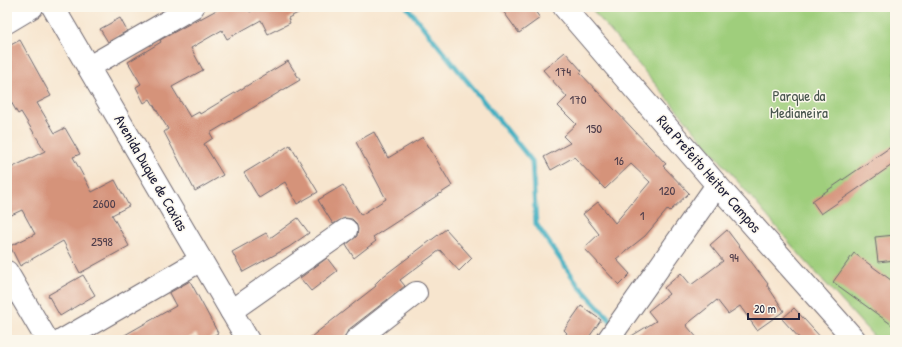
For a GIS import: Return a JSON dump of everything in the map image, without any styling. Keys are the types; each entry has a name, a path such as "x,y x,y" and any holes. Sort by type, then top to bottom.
{"street":[{"path":"7,22 32,7"},
{"name":"Avenida Duque de Caxias","path":"53,7 248,340"},
{"path":"89,67 193,7"},
{"name":"Rua Prefeito Heitor Campos","path":"564,7 717,185 855,340"},
{"path":"608,340 717,185"},
{"path":"231,311 346,230"},
{"path":"63,340 201,260"},
{"path":"7,272 47,340"},
{"path":"356,340 416,293"}],"green space":[{"name":"Parque da Medianeira","path":"590,7 895,7 895,340 877,340 800,255"}],"building":[{"path":"222,7 247,7 250,12 254,9 253,7 310,7 288,18 290,23 268,34 261,20 227,39 222,30 191,48 203,70 172,87 190,117 199,112 200,114 288,61 300,80 210,133 213,138 204,144 223,175 195,191 164,132 168,129 150,99 144,103 136,87 141,84 128,62 161,42 160,40"},
{"path":"500,7 532,7 540,18 519,33"},
{"path":"120,18 127,31 108,42 100,29"},
{"path":"20,40 51,96 37,103 55,133 65,128 80,154 73,157 92,192 115,180 129,206 112,215 129,246 80,273 63,241 20,266 10,246 35,234 22,210 7,217 7,170 45,151 21,112 18,114 7,95 7,47"},
{"path":"565,52 582,71 580,73 666,164 663,166 689,193 670,211 668,209 645,236 616,259 630,274 619,285 584,248 599,234 583,214 598,202 615,223 650,182 631,164 605,189 574,157 551,170 544,157 570,143 563,136 576,124 558,106 567,97 543,70"},
{"path":"374,132 388,158 423,137 452,186 373,237 376,241 354,258 346,245 357,236 358,229 356,223 352,219 345,218 333,224 318,200 343,185 361,215 386,199 356,142"},
{"path":"895,144 895,163 821,214 812,201"},
{"path":"290,145 318,192 297,204 285,182 259,198 244,173"},
{"path":"298,218 309,233 289,247 243,272 232,252 266,233 270,238"},
{"path":"446,229 472,258 459,271 440,250 400,280 405,286 348,330 344,340 307,340 376,286 375,284 381,278"},
{"path":"727,230 768,284 767,285 784,311 757,330 740,306 728,314 717,300 686,325 699,340 625,340 656,321 648,311 669,294 664,288 681,273 691,285 723,261 710,245"},
{"path":"895,235 895,260 878,262 875,237"},
{"path":"854,253 895,283 895,327 833,282"},
{"path":"327,258 337,271 311,291 300,278"},
{"path":"83,275 95,295 60,316 48,295"},
{"path":"190,281 218,333 206,340 199,340 196,334 185,340 116,340 176,306 169,293"},
{"path":"581,306 601,320 587,340 562,340 567,333 564,330"},
{"path":"794,308 823,340 801,340 782,319"}],"waterway":[{"path":"407,7 532,161 536,224 579,286 613,323"},
{"path":"621,332 628,340"}]}
